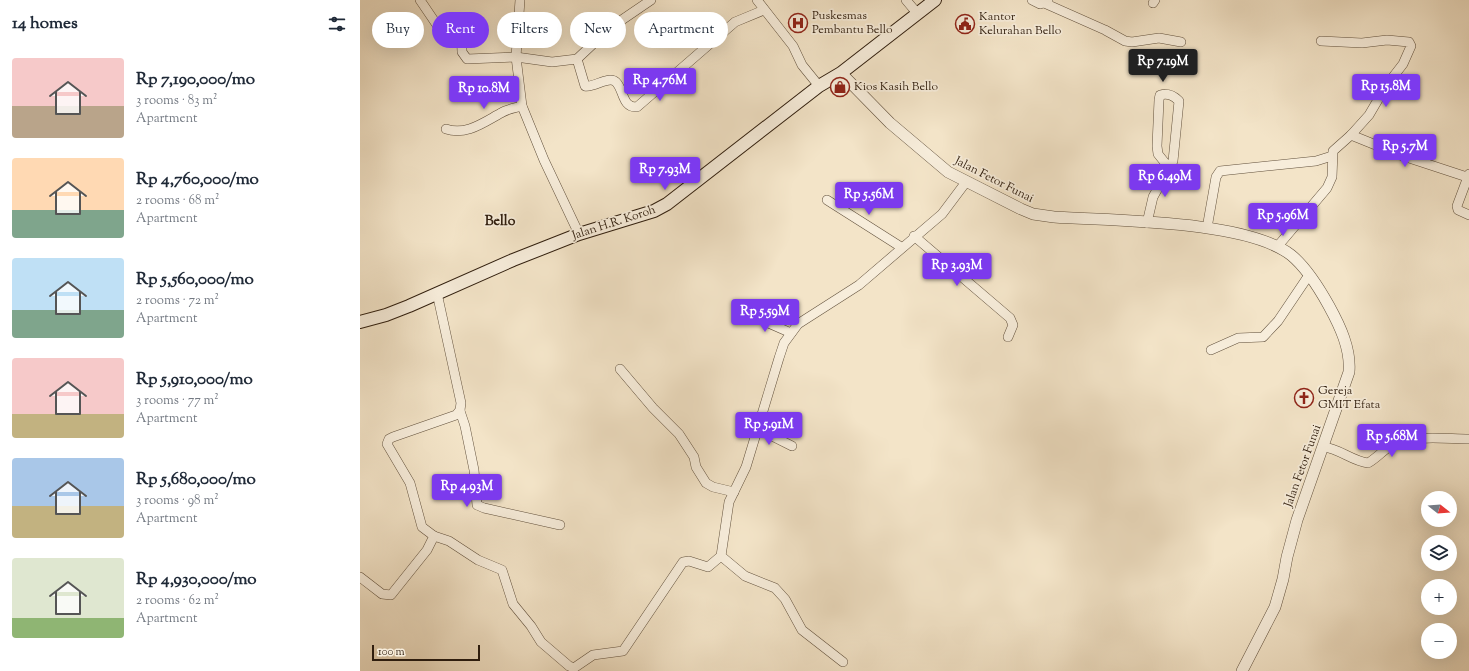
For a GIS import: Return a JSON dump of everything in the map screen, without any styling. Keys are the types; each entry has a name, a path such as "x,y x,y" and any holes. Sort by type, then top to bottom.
{"main road":[{"name":"Jalan H.R. Koroh","path":"360,322 386,315 579,234 654,211 667,204 819,86 841,73 935,0"}],"street":[{"path":"420,0 438,27 443,29 455,24 461,26 462,52 467,59 516,56 552,62 577,59 610,28 651,0"},
{"path":"520,0 516,56 522,106 544,160 579,234"},
{"path":"757,0 793,46 802,65 819,86"},
{"path":"906,0 917,13"},
{"path":"1032,0 1038,4 1046,2 1125,41 1132,42 1159,38 1181,42"},
{"path":"577,59 585,86 593,86 608,80 614,80 625,101 630,106 637,107 735,22 764,10"},
{"path":"1277,247 1330,184 1333,164 1332,156 1338,146 1370,115 1386,86 1399,72 1411,45 1409,42 1402,40 1362,43 1321,41"},
{"name":"Jalan Fetor Funai","path":"841,73 890,123 948,172 1021,209 1038,215 1207,228 1264,240 1291,255 1309,275 1332,311 1344,337 1349,358 1349,372 1324,447 1297,520 1275,608 1242,671"},
{"path":"1147,223 1153,197 1170,169 1173,161 1178,101 1171,95 1165,94 1160,95 1159,100 1156,146 1158,154 1170,169"},
{"path":"446,129 456,131 466,130 503,112 522,106"},
{"path":"1351,135 1403,156 1468,175 1457,206 1458,210 1469,215"},
{"path":"1207,228 1216,177 1220,171 1316,161 1332,156"},
{"path":"460,411 456,415 393,436 388,442 388,448 410,483 422,527 434,536 449,541 478,560 502,570 513,604 538,637 569,666 574,668 578,667 590,656 619,653 624,650 683,562 689,561 710,567 721,556 727,511 746,467 756,428 783,348 791,333 807,318 859,285 914,236 942,214 966,182"},
{"path":"827,200 901,248"},
{"path":"914,236 1010,318 1013,325 1008,337"},
{"path":"1211,350 1238,338 1263,337 1278,321 1309,275"},
{"path":"437,293 461,403 460,411 465,426 474,470 477,505 484,508 560,525"},
{"path":"748,314 791,333"},
{"path":"620,369 679,434 694,457 696,467 706,483 713,487 734,492"},
{"path":"756,428 792,446"},
{"path":"1324,447 1335,448 1358,461 1368,463 1392,445 1405,441 1423,439 1469,439"},
{"path":"360,577 382,594 391,595 427,550 434,536"},
{"path":"721,556 745,576 775,588 785,599 802,630 843,662"}],"place":[{"name":"Puskesmas Pembantu Bello","path":"798,23"},
{"name":"Kantor Kelurahan Bello","path":"965,24"},
{"name":"Kios Kasih Bello","path":"840,87"},
{"name":"Gereja GMIT Efata","path":"1304,398"}],"district":[{"name":"Bello","path":"500,222"}]}
